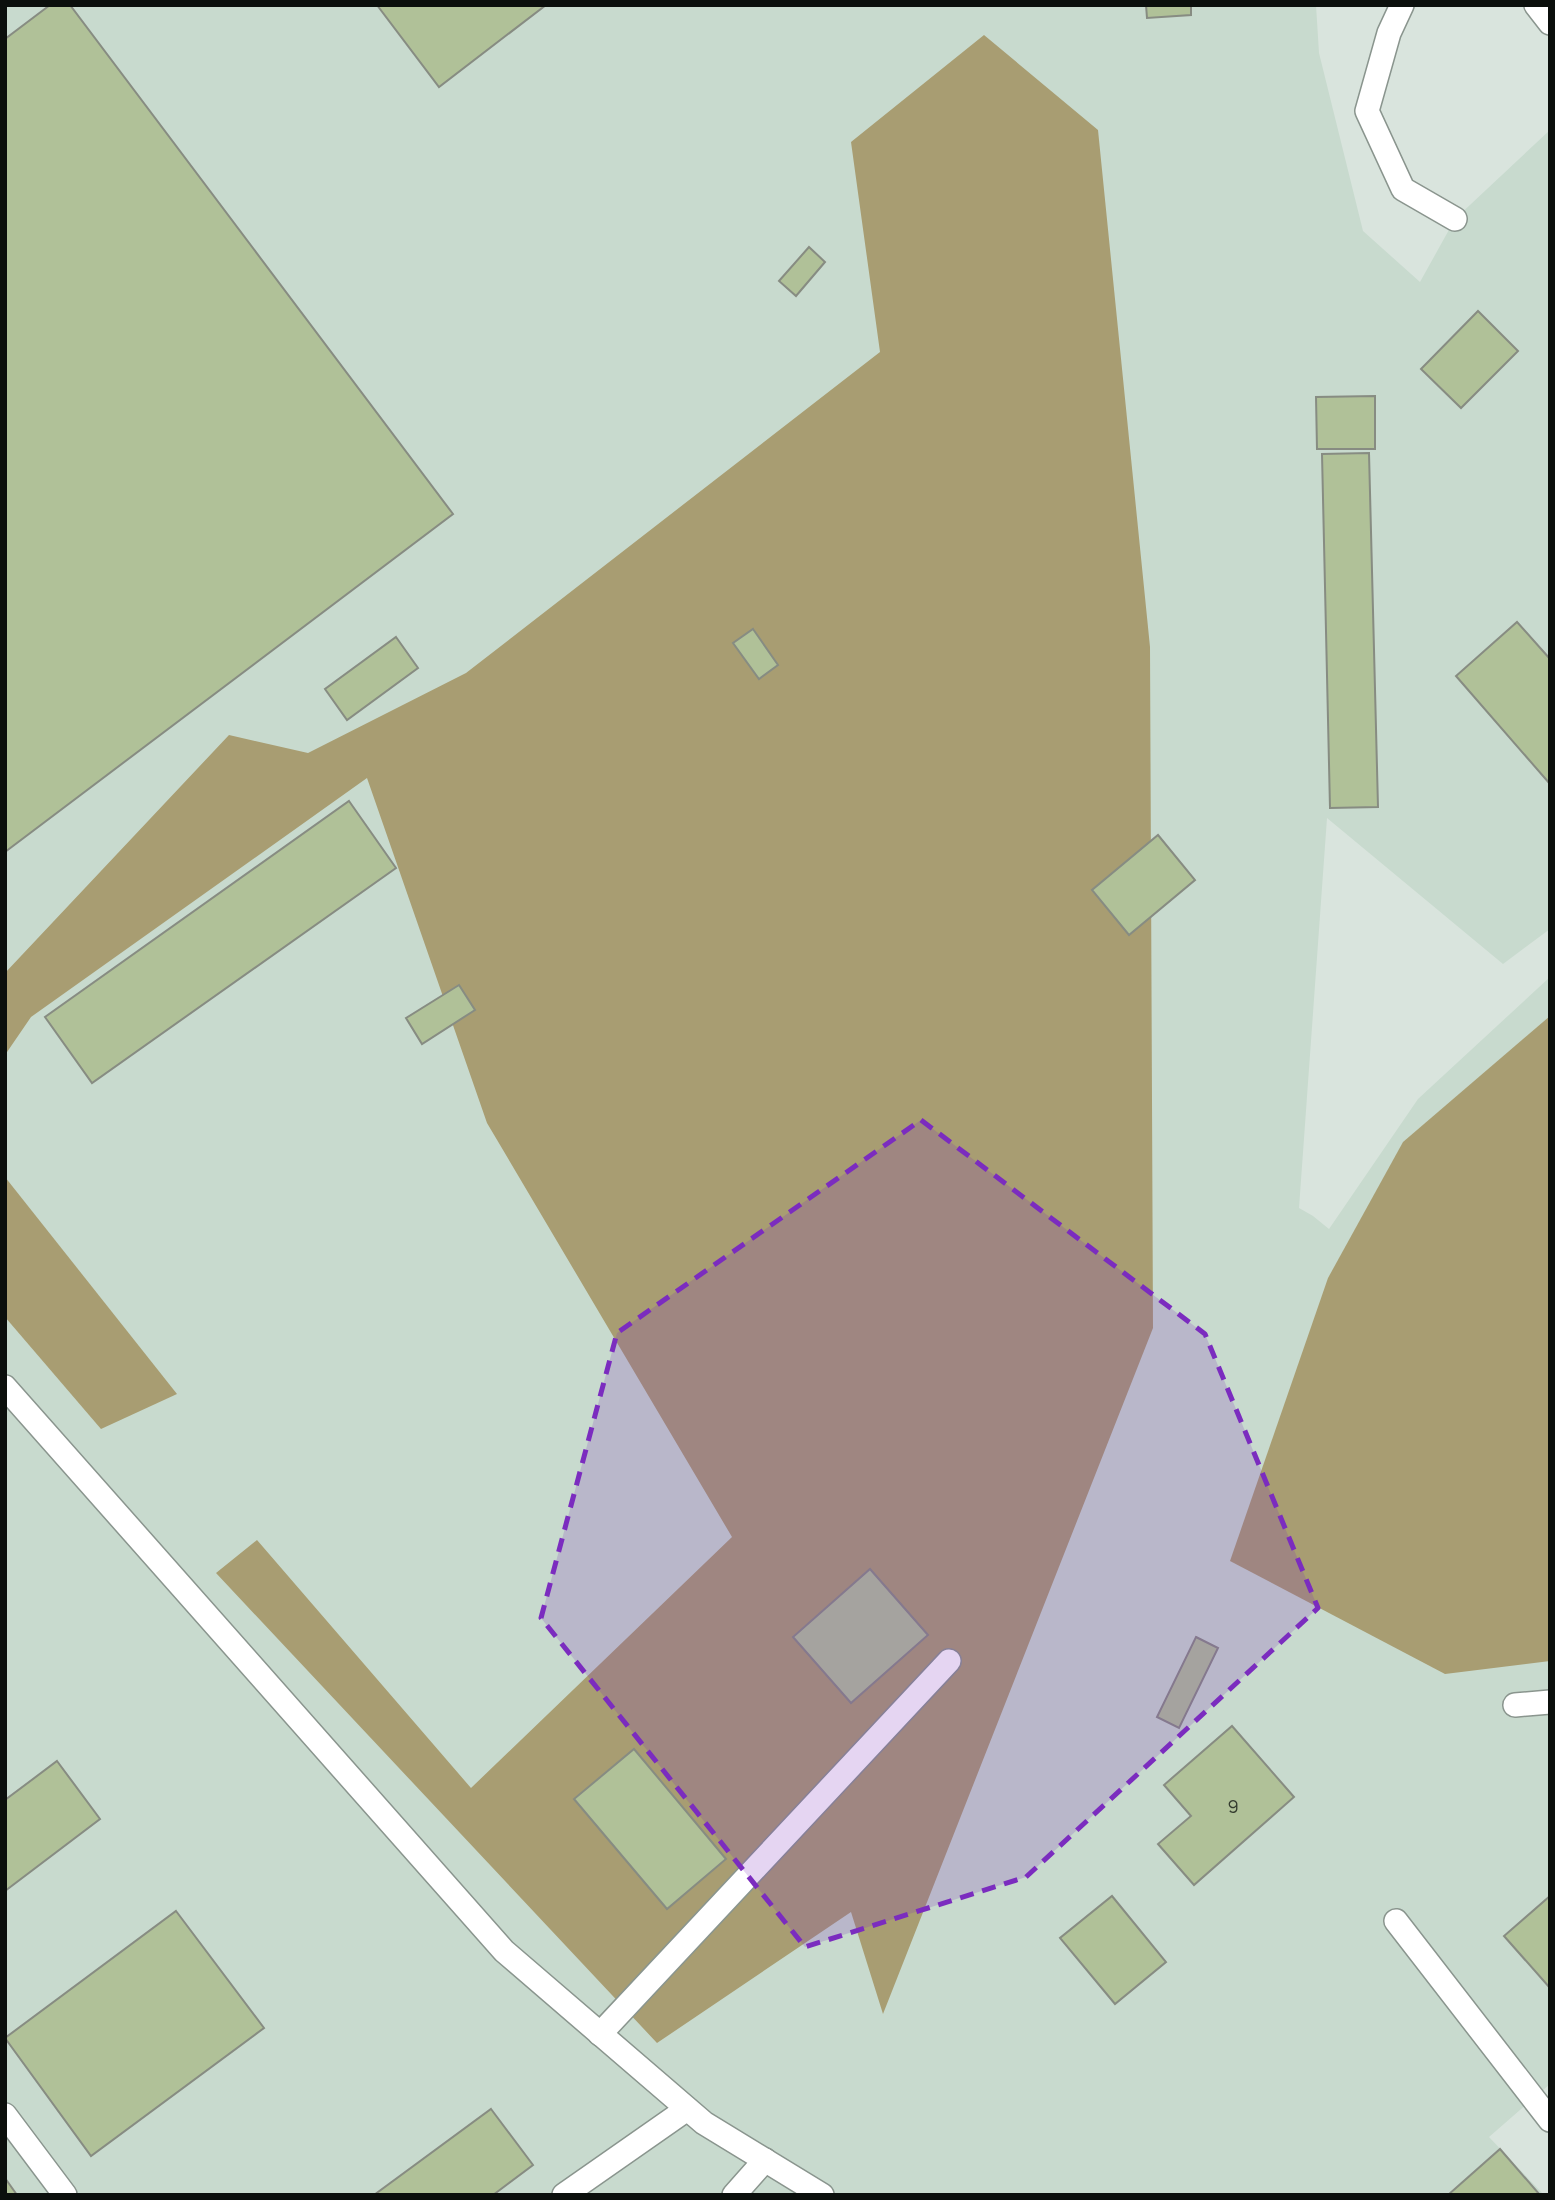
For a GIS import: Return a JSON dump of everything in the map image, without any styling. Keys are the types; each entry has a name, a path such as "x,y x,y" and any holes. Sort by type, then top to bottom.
{"lane":[{"path":"1402,5 1389,33 1367,111 1403,188 1455,219"},
{"path":"1536,5 1550,23"},
{"path":"5,1387 504,1951 704,2123 822,2195"},
{"path":"600,2034 949,1661"},
{"path":"1515,1705 1550,1702"},
{"path":"1396,1922 1550,2120"},
{"path":"564,2195 687,2109"},
{"path":"5,2115 65,2195"},
{"path":"734,2195 765,2160"}],"highlighted area":[{"path":"921,1120 1205,1334 1318,1608 1026,1877 805,1947 541,1618 617,1333"}],"shaded area":[{"path":"5,5 1316,5 1319,53 1363,231 1420,282 1455,219 1550,130 1550,929 1503,964 1327,818 1299,1208 1329,1229 1418,1099 1550,977 1550,2084 1489,2137 1544,2195 5,2195"},
{"path":"984,35 1098,130 1150,647 1153,1328 883,2014 851,1912 657,2043 216,1573 257,1540 471,1788 732,1537 487,1123 367,778 31,1017 5,1055 5,973 229,735 308,753 466,673 880,352 851,142"},
{"path":"1550,1016 1550,1661 1445,1674 1230,1561 1328,1278 1403,1142"},
{"path":"5,1177 177,1394 101,1429 5,1317"}],"building":[{"path":"50,5 70,5 453,514 5,852 5,39"},
{"path":"377,5 546,5 439,87"},
{"path":"1146,5 1191,5 1191,15 1147,18"},
{"path":"809,247 825,262 796,296 779,281"},
{"path":"1478,311 1518,351 1461,408 1421,369"},
{"path":"1375,396 1375,449 1317,449 1316,397"},
{"path":"1369,453 1378,807 1330,808 1322,454"},
{"path":"1517,622 1550,659 1550,784 1456,676"},
{"path":"753,629 778,665 759,679 733,643"},
{"path":"396,637 418,668 347,720 325,689"},
{"path":"349,801 396,868 92,1083 45,1017"},
{"path":"1158,835 1195,880 1129,935 1092,890"},
{"path":"459,985 475,1010 422,1044 406,1018"},
{"path":"870,1569 928,1635 851,1703 793,1637"},
{"path":"1196,1637 1218,1648 1179,1728 1157,1717"},
{"path":"1232,1726 1294,1797 1194,1885 1158,1844 1191,1816 1164,1785"},
{"path":"634,1749 726,1859 667,1909 574,1799"},
{"path":"57,1761 100,1819 5,1891 5,1800"},
{"path":"1112,1896 1166,1962 1115,2004 1060,1938"},
{"path":"1550,1896 1550,1988 1504,1936"},
{"path":"176,1911 264,2028 91,2156 5,2038"},
{"path":"491,2109 533,2165 493,2195 374,2195"},
{"path":"1500,2149 1540,2195 1448,2195"},
{"path":"5,2178 17,2195 5,2195"}]}
